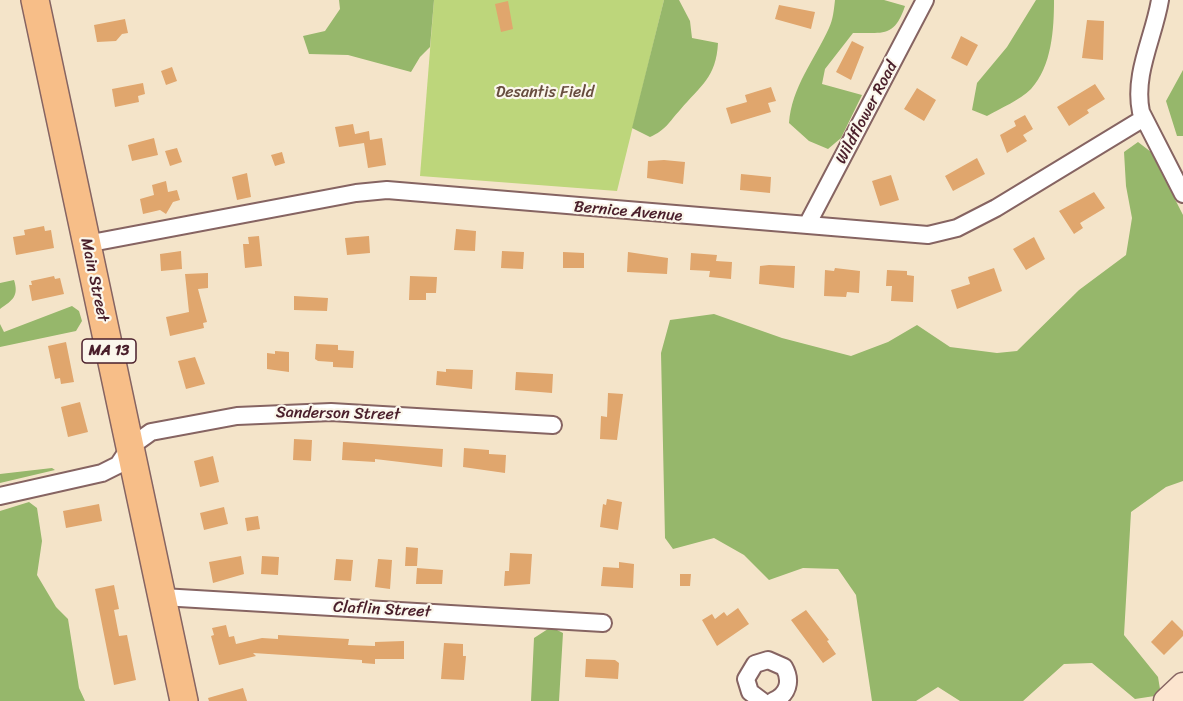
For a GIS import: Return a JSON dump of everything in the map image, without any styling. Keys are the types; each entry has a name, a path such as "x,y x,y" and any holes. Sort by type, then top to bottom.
{"main road":[{"name":"Main Street","path":"35,0 184,701"}],"street":[{"name":"Wildflower Road","path":"807,225 925,0"},
{"path":"1160,0 1141,76 1139,101 1144,118 1183,194"},
{"name":"Bernice Avenue","path":"86,244 380,190 928,235 948,231 996,208 1144,118"},
{"name":"Sanderson Street","path":"0,496 102,474 118,465 130,447 151,432 210,420 272,413 368,413 553,425"},
{"name":"Claflin Street","path":"162,597 603,623"},
{"path":"762,701 750,692 747,679 752,667 768,660 784,667 789,680 785,692 774,701"},
{"path":"1166,701 1183,685"}],"green space":[{"path":"339,0 434,0 430,47 420,57 411,72 348,55 309,54 303,36 325,31 340,9"},
{"name":"Desantis Field","path":"434,0 664,0 617,191 420,176"},
{"path":"664,0 679,0 690,21 692,38 718,43 717,55 706,80 667,125 650,137 632,128"},
{"path":"835,0 884,0 905,6 896,24 886,32 853,33 825,69 822,84 862,95 841,138 828,149 809,141 789,123 794,98 804,74 830,25"},
{"path":"1036,0 1054,0 1048,58 1038,80 1021,97 987,116 972,110 977,83 1007,47"},
{"path":"1183,70 1183,136 1177,136 1166,101"},
{"path":"1138,142 1151,152 1183,215 1183,481 1166,487 1131,512 1124,635 1158,677 1161,695 1135,699 1092,663 1064,664 1023,701 960,701 938,687 916,701 872,701 856,595 838,569 803,568 769,580 744,555 714,538 673,549 665,538 661,353 670,320 714,314 782,338 851,356 888,342 917,325 950,347 997,353 1017,351 1079,290 1126,255 1132,218 1126,186 1124,152"},
{"path":"14,280 16,290 14,297 0,309 0,283"},
{"path":"72,306 79,311 82,321 76,331 0,347 0,324 4,332"},
{"path":"52,468 55,470 0,483 0,474"},
{"path":"29,502 37,508 42,541 37,575 56,607 68,619 79,688 85,701 0,701 0,511"},
{"path":"551,627 563,633 559,701 531,701 534,638"}],"building":[{"path":"508,1 513,29 501,32 495,4"},
{"path":"779,5 815,12 811,29 775,19"},
{"path":"125,19 128,33 122,34 116,41 97,42 94,25"},
{"path":"1087,20 1104,21 1103,60 1082,58"},
{"path":"961,36 978,45 967,66 951,58"},
{"path":"852,41 864,47 851,80 836,72"},
{"path":"172,67 177,81 166,85 161,71"},
{"path":"143,83 145,94 138,96 139,102 115,107 112,89"},
{"path":"1095,84 1105,99 1087,110 1089,113 1069,126 1057,107"},
{"path":"771,87 776,101 768,103 771,112 731,124 726,108 747,102 745,95"},
{"path":"917,88 936,100 924,121 904,109"},
{"path":"1025,115 1033,129 1023,135 1027,141 1007,153 1000,135 1016,126 1014,121"},
{"path":"353,124 355,134 369,131 370,140 382,138 386,165 368,168 364,143 339,147 335,127"},
{"path":"154,138 158,155 132,161 128,145"},
{"path":"177,148 182,162 170,166 165,151"},
{"path":"282,152 285,163 275,166 271,155"},
{"path":"977,158 985,174 953,191 945,176"},
{"path":"648,161 685,162 683,184 647,178"},
{"path":"247,173 251,197 237,200 232,177"},
{"path":"741,174 771,177 770,193 740,190"},
{"path":"891,175 899,200 880,206 872,181"},
{"path":"166,181 168,192 177,190 180,200 173,202 166,214 160,210 143,214 140,199 154,195 152,185"},
{"path":"1094,192 1105,208 1080,223 1083,228 1074,234 1059,211"},
{"path":"44,226 45,231 51,230 54,248 16,255 13,237 25,235 24,230"},
{"path":"456,229 476,231 475,251 454,250"},
{"path":"259,236 262,266 245,268 243,244 249,244 248,237"},
{"path":"369,236 370,253 347,255 345,238"},
{"path":"1034,237 1045,259 1026,270 1013,249"},
{"path":"181,251 182,269 161,271 160,254"},
{"path":"502,251 524,252 523,269 501,268"},
{"path":"563,252 584,253 584,268 563,268"},
{"path":"628,252 668,258 667,274 627,272"},
{"path":"691,253 717,255 716,261 732,262 731,279 709,277 710,271 690,270"},
{"path":"760,266 795,266 794,288 759,284"},
{"path":"835,268 860,271 859,293 847,292 846,297 824,296 825,270 834,271"},
{"path":"994,268 1002,291 957,309 951,290 970,284 968,277"},
{"path":"887,270 907,271 907,275 914,276 913,302 891,301 892,286 886,286"},
{"path":"208,273 208,288 198,289 207,322 203,323 204,328 170,336 166,317 189,312 185,274"},
{"path":"54,276 55,279 60,278 64,294 32,301 29,285 32,285 31,281"},
{"path":"410,276 437,277 436,293 426,293 426,300 409,300"},
{"path":"294,296 328,298 327,311 294,310"},
{"path":"66,342 74,382 61,384 60,378 55,379 48,346"},
{"path":"316,344 338,345 338,350 354,351 353,368 333,367 333,362 318,361 315,359"},
{"path":"275,351 289,352 289,372 267,369 267,353 275,354"},
{"path":"195,357 205,384 186,389 178,361"},
{"path":"446,369 473,370 472,389 436,385 437,371 446,372"},
{"path":"516,372 553,374 552,393 515,390"},
{"path":"608,393 623,394 617,440 600,439 601,416 607,417"},
{"path":"80,402 88,432 68,437 61,407"},
{"path":"294,439 312,440 311,461 293,460"},
{"path":"343,442 443,449 442,467 375,459 375,462 342,460"},
{"path":"464,448 489,450 489,454 506,455 505,473 463,467"},
{"path":"213,456 219,482 200,487 194,461"},
{"path":"607,499 622,502 618,530 600,527 603,504 606,505"},
{"path":"99,504 102,521 66,528 63,511"},
{"path":"224,507 228,524 204,530 200,513"},
{"path":"258,516 260,529 247,531 245,518"},
{"path":"406,547 418,548 417,566 405,566"},
{"path":"510,553 532,554 530,584 504,586 505,571 509,571"},
{"path":"241,556 244,574 213,583 209,562"},
{"path":"262,556 279,557 278,575 261,574"},
{"path":"336,559 353,560 351,581 334,580"},
{"path":"378,559 392,560 390,589 375,587"},
{"path":"619,562 634,564 633,588 601,586 603,567 619,568"},
{"path":"417,568 443,570 442,584 416,584"},
{"path":"680,574 691,574 690,586 680,586"},
{"path":"114,585 119,609 114,610 119,636 127,635 136,680 114,685 95,589"},
{"path":"738,608 749,624 717,646 702,620 712,614 715,619 724,612 727,616"},
{"path":"806,610 829,640 827,641 836,654 823,663 791,620"},
{"path":"1172,620 1183,631 1183,636 1164,655 1151,642"},
{"path":"226,625 229,637 234,636 236,644 262,638 278,639 278,635 349,639 348,645 375,646 375,642 404,641 404,659 375,659 375,664 362,663 362,660 253,653 256,656 219,665 211,636 214,635 212,628"},
{"path":"444,643 463,644 463,656 466,656 464,680 441,679"},
{"path":"586,659 615,660 619,663 618,679 585,677"},
{"path":"243,688 247,701 209,701 208,698"}]}
